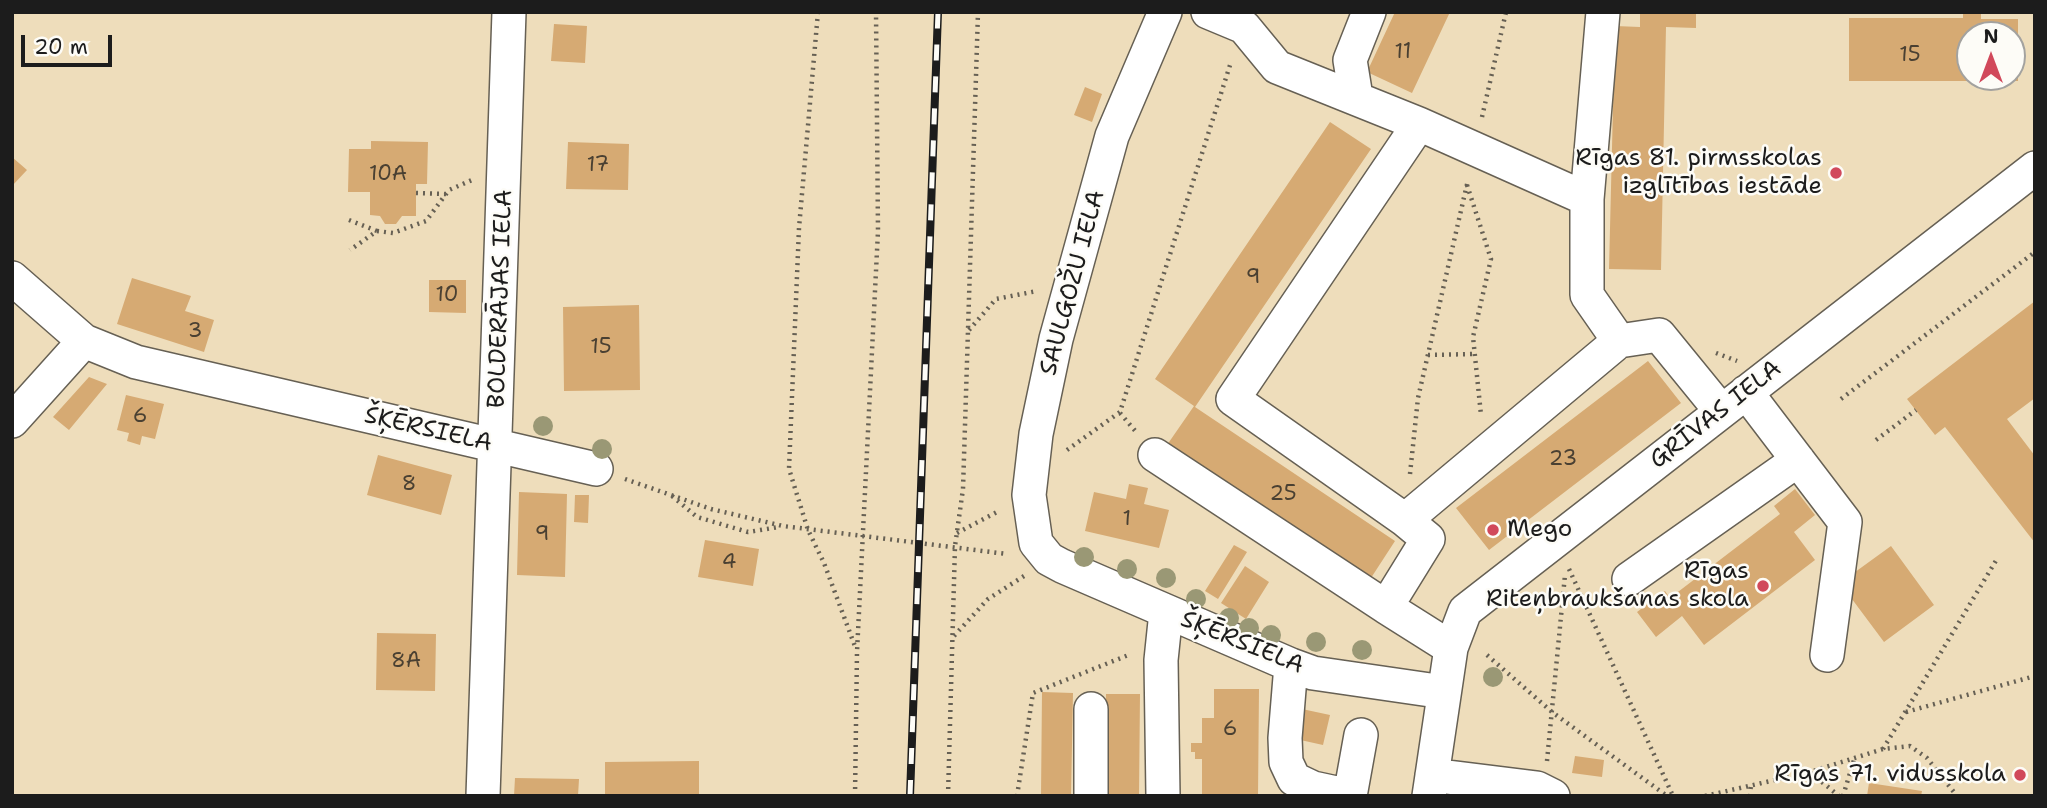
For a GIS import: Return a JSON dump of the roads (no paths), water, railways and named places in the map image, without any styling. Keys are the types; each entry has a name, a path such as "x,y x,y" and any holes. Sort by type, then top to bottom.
{"street":[{"name":"BOLDERĀJAS IELA","path":"483,796 497,446 509,12"},
{"name":"SAULGOŽU IELA","path":"1049,559 1036,543 1030,485 1036,434 1068,294 1112,136 1165,12"},
{"path":"1208,12 1244,27 1277,67 1356,97 1587,199"},
{"path":"1356,97 1350,60 1369,12"},
{"path":"1603,12 1587,199 1587,295 1619,341"},
{"path":"1386,607 1428,540 1405,520 1233,399 1419,124"},
{"name":"GRĪVAS IELA","path":"1444,692 1451,648 1465,611 2035,168"},
{"name":"ŠĶĒRSIELA","path":"12,278 84,341 136,362 596,469"},
{"path":"1405,520 1619,341 1659,335 1798,460 1845,522 1827,655"},
{"path":"12,421 84,341"},
{"path":"1155,455 1451,648"},
{"path":"1629,579 1798,460"},
{"name":"ŠĶĒRSIELA","path":"1049,559 1166,612 1313,673 1444,692"},
{"path":"1163,796 1161,660 1166,612"},
{"path":"1291,665 1285,738 1286,762 1294,779 1312,788 1350,796 1361,734"},
{"path":"1444,692 1430,785 1549,793"},
{"path":"1091,709 1091,796"}],"railway":[{"path":"910,796 938,12"}],"place":[{"name":"Rīgas 81. pirmsskolas izglītības iestāde","path":"1836,173"},
{"name":"Mego","path":"1493,530"},
{"name":"Rīgas Riteņbraukšanas skola","path":"1763,586"},
{"name":"Rīgas 71. vidusskola","path":"2020,775"}]}
